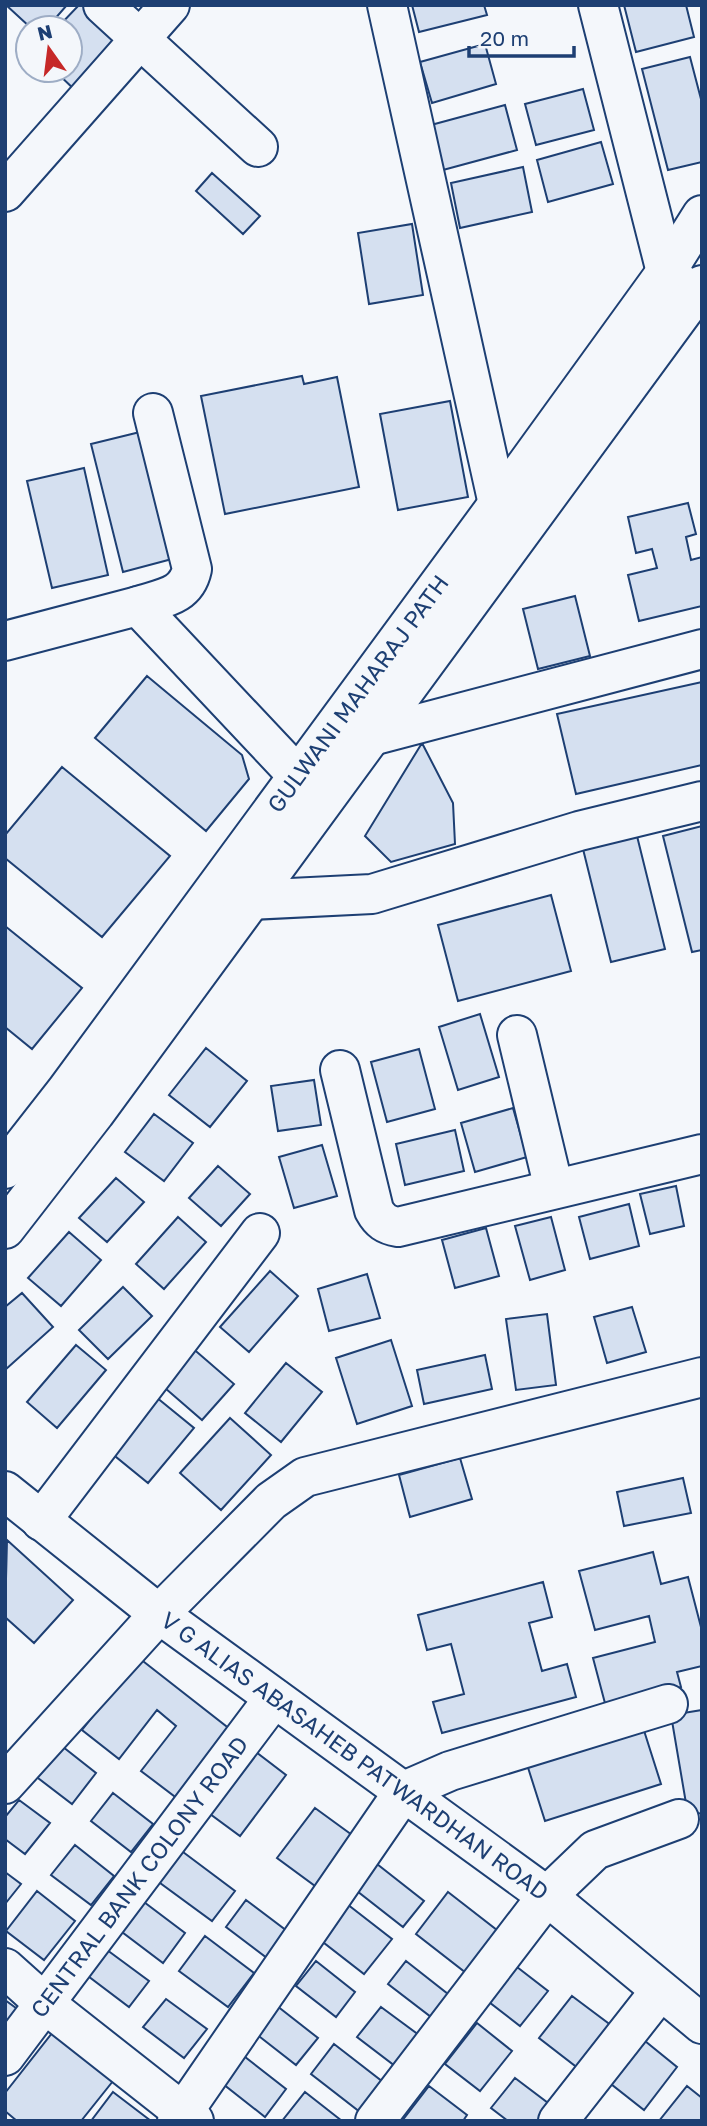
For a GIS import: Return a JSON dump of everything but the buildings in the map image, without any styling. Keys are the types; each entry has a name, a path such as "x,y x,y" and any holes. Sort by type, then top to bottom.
{"street":[{"path":"103,5 258,147"},
{"path":"9,181 170,5"},
{"path":"387,5 513,515"},
{"path":"598,5 688,283"},
{"name":"GULWANI MAHARAJ PATH","path":"5,1169 313,786 688,283 702,215"},
{"path":"5,641 138,606 181,591 190,580 192,569 153,413"},
{"name":"GULWANI MAHARAJ PATH","path":"5,1229 95,1113 251,900 313,786 372,736 513,515"},
{"path":"138,606 313,786"},
{"path":"372,736 702,649"},
{"path":"251,900 372,894 579,831 702,801"},
{"path":"517,1035 554,1189"},
{"path":"340,1070 374,1210 384,1223 398,1227 702,1154"},
{"path":"41,1521 260,1233"},
{"path":"5,1784 159,1614 271,1501 305,1477 702,1377"},
{"name":"V G ALIAS ABASAHEB PATWARDHAN ROAD","path":"5,1491 159,1614 547,1896 702,2024"},
{"name":"CENTRAL BANK COLONY ROAD","path":"5,2056 274,1698"},
{"path":"5,1968 185,2118 404,1791 450,1771 668,1704"},
{"path":"374,2121 547,1896 595,1850 678,1819"},
{"path":"558,2121 660,1991"}]}
